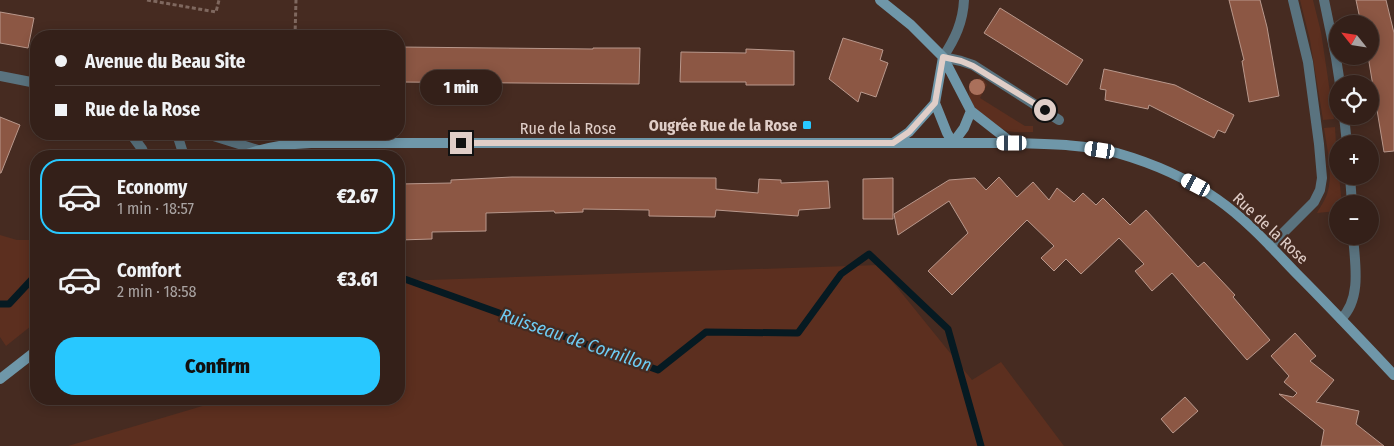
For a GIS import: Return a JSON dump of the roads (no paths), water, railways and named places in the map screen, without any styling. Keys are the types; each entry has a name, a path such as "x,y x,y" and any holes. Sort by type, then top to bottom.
{"main road":[{"path":"880,0 911,25 943,57 971,111 1012,143"},
{"path":"943,57 935,103 953,143 964,128 971,111"},
{"path":"893,143 909,132 935,103"},
{"name":"Rue de la Rose","path":"258,150 291,144 310,143 1012,143 1078,146 1117,153 1159,167 1196,185 1217,199 1270,246 1394,375"},
{"path":"0,379 30,356"}],"street":[{"path":"964,0 962,18 958,30 943,57 973,66 1060,120"},
{"path":"1270,246 1314,202 1320,190 1322,178 1308,62 1293,0"},
{"path":"1324,0 1339,75"},
{"path":"0,76 30,82"},
{"name":"Rue de la Rose","path":"226,140 258,150"},
{"path":"1341,319 1350,306 1355,285 1354,245"}],"waterway":[{"name":"Ruisseau de Cornillon","path":"405,279 658,370 706,332 798,333 841,274 869,254 948,329 981,446"},
{"name":"Ruisseau de Cornillon","path":"0,304 9,304 30,281"}],"place":[{"name":"Ougrée Rue de la Rose","path":"807,125"}]}
